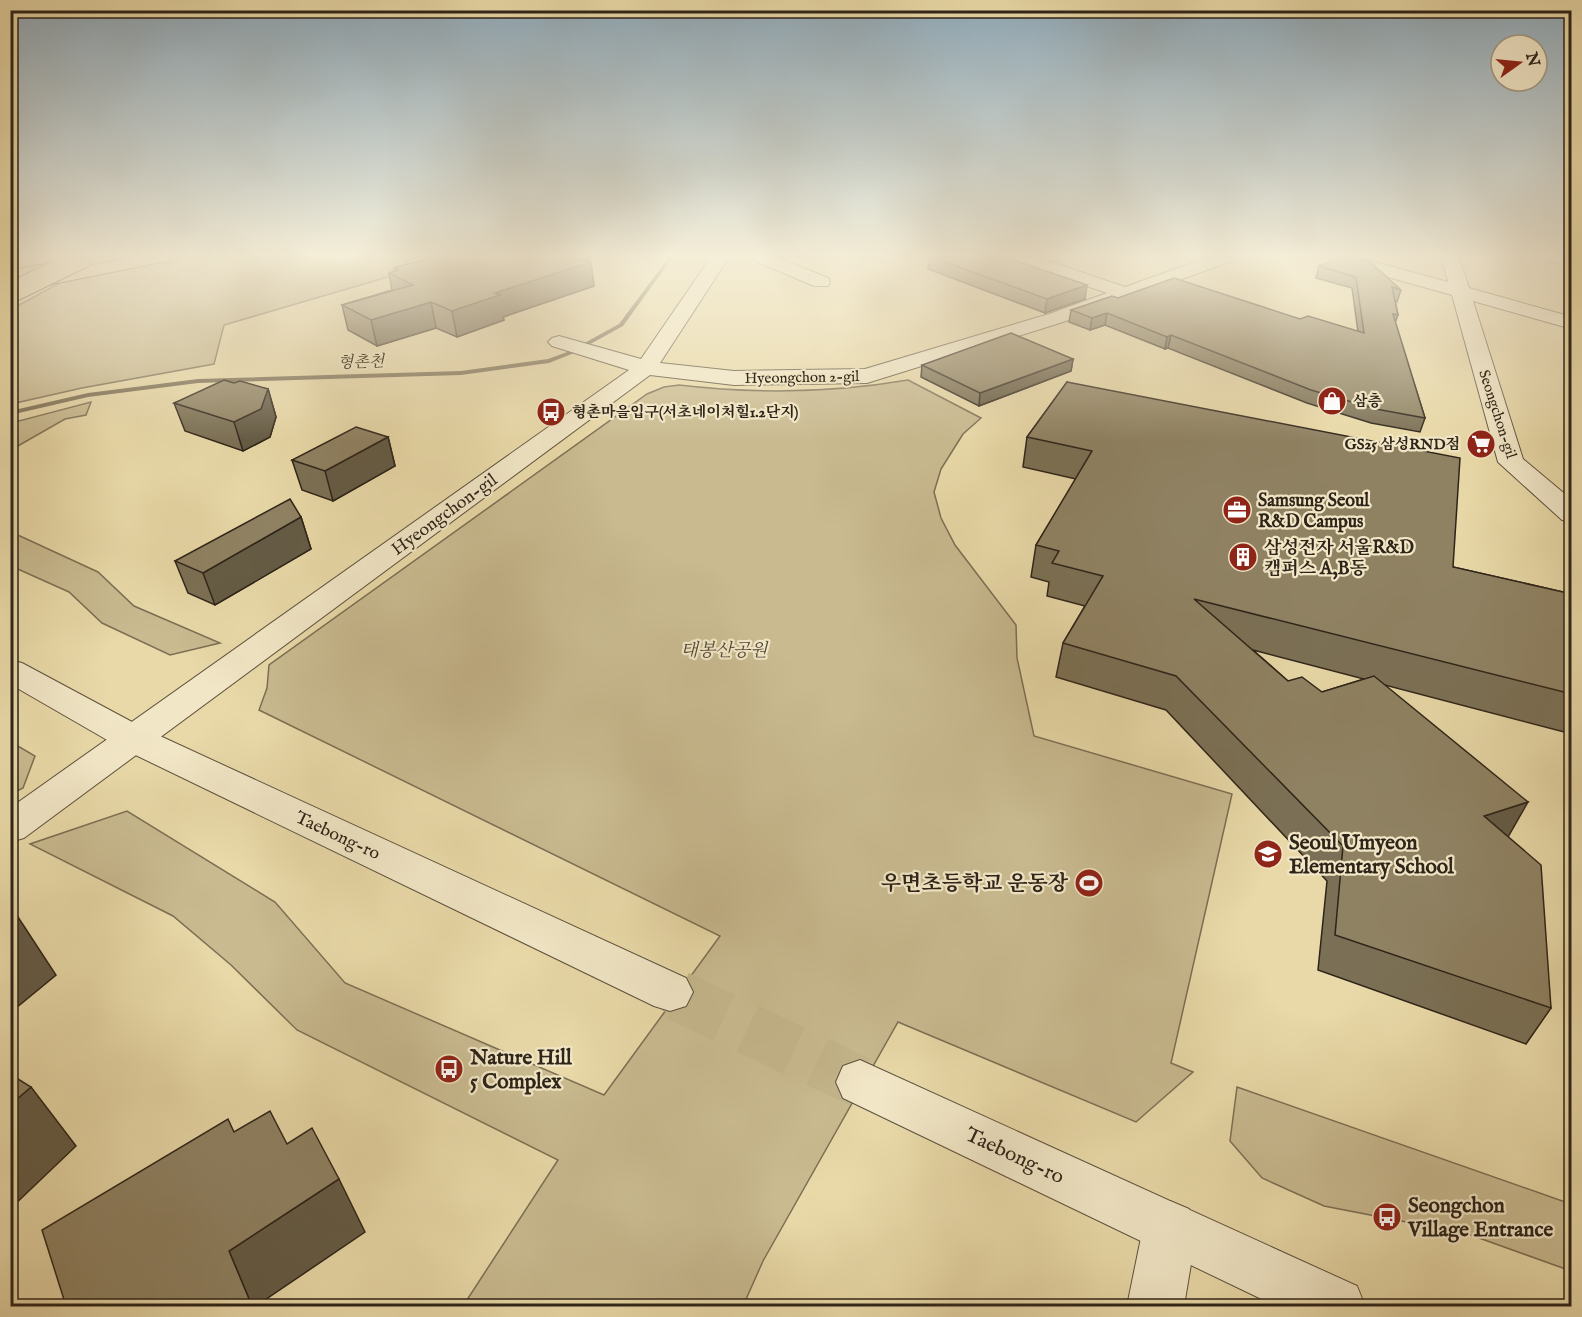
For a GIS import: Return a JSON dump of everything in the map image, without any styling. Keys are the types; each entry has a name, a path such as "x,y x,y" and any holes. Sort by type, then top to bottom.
{"street":[{"name":"Hyeongchon-gil","path":"10,828 646,368 679,318"},
{"name":"Hyeongchon 2-gil","path":"559,342 646,368 734,378 867,376 1055,318"},
{"name":"Seongchon-gil","path":"1467,318 1511,462 1572,513"},
{"path":"1556,318 1572,323"},
{"name":"Taebong-ro","path":"10,670 134,739 670,992"},
{"name":"Taebong-ro","path":"860,1082 1337,1306"},
{"path":"1155,1306 1170,1228"}],"green space":[{"path":"10,318 246,318 224,325 214,364 82,388 11,404"},
{"name":"태봉산공원","path":"908,380 981,418 963,434 941,469 934,492 941,518 955,545 1016,625 1017,658 1034,736 1232,794 1171,1063 1193,1072 1136,1122 898,1022 763,1261 743,1306 463,1306 558,1160 297,1030 231,965 173,916 30,844 127,811 275,902 345,983 604,1095 720,936 259,710 267,688 269,665 647,394 664,387 679,385 737,390 794,391 851,388"},
{"path":"91,402 86,415 65,419 11,450 11,423"},
{"path":"11,534 98,572 134,606 220,643 170,655 102,623 69,592 11,566"},
{"path":"11,742 35,756 23,788 11,794"},
{"path":"1237,1087 1571,1204 1571,1271 1468,1234 1324,1206 1262,1178 1230,1141"}],"building":[{"path":"1121,318 1316,318 1364,333 1362,318 1394,318 1425,418 1376,409 1311,390 1171,335 1167,337"},
{"path":"1011,333 1073,359 980,393 922,365"},
{"path":"224,380 234,383 240,381 268,389 261,409 234,422 174,403"},
{"path":"1067,382 1460,458 1453,567 1572,594 1572,694 1194,599 1288,681 1302,677 1322,692 1374,676 1528,802 1484,816 1541,865 1551,1008 1335,935 1343,846 1176,676 1063,643 1103,576 1052,563 1059,551 1036,545 1092,451 1027,437"},
{"path":"356,427 388,437 325,471 292,460"},
{"path":"290,499 301,517 203,573 175,561"},
{"path":"10,911 16,914 10,919"},
{"path":"10,1074 31,1087 10,1105"},
{"path":"270,1111 287,1144 312,1128 339,1179 229,1251 252,1306 66,1306 42,1230 228,1119 234,1132"}],"waterway":[{"name":"형촌천","path":"10,413 88,395 198,381 461,373 549,361 572,352 621,325 626,318"}],"tunnel":[{"path":"670,992 681,997"},
{"path":"678,996 860,1082"}],"place":[{"name":"삼층","path":"1332,401"},
{"name":"형촌마을입구(서초네이처힐1.2단지)","path":"551,412"},
{"name":"GS25 삼성RND점","path":"1481,444"},
{"name":"Samsung Seoul R&D Campus","path":"1237,510"},
{"name":"삼성전자 서울R&D 캠퍼스 A,B동","path":"1243,557"},
{"name":"Seoul Umyeon Elementary School","path":"1268,854"},
{"name":"우면초등학교 운동장","path":"1089,883"},
{"name":"Nature Hill 5 Complex","path":"449,1069"},
{"name":"Seongchon Village Entrance","path":"1387,1217"}]}
